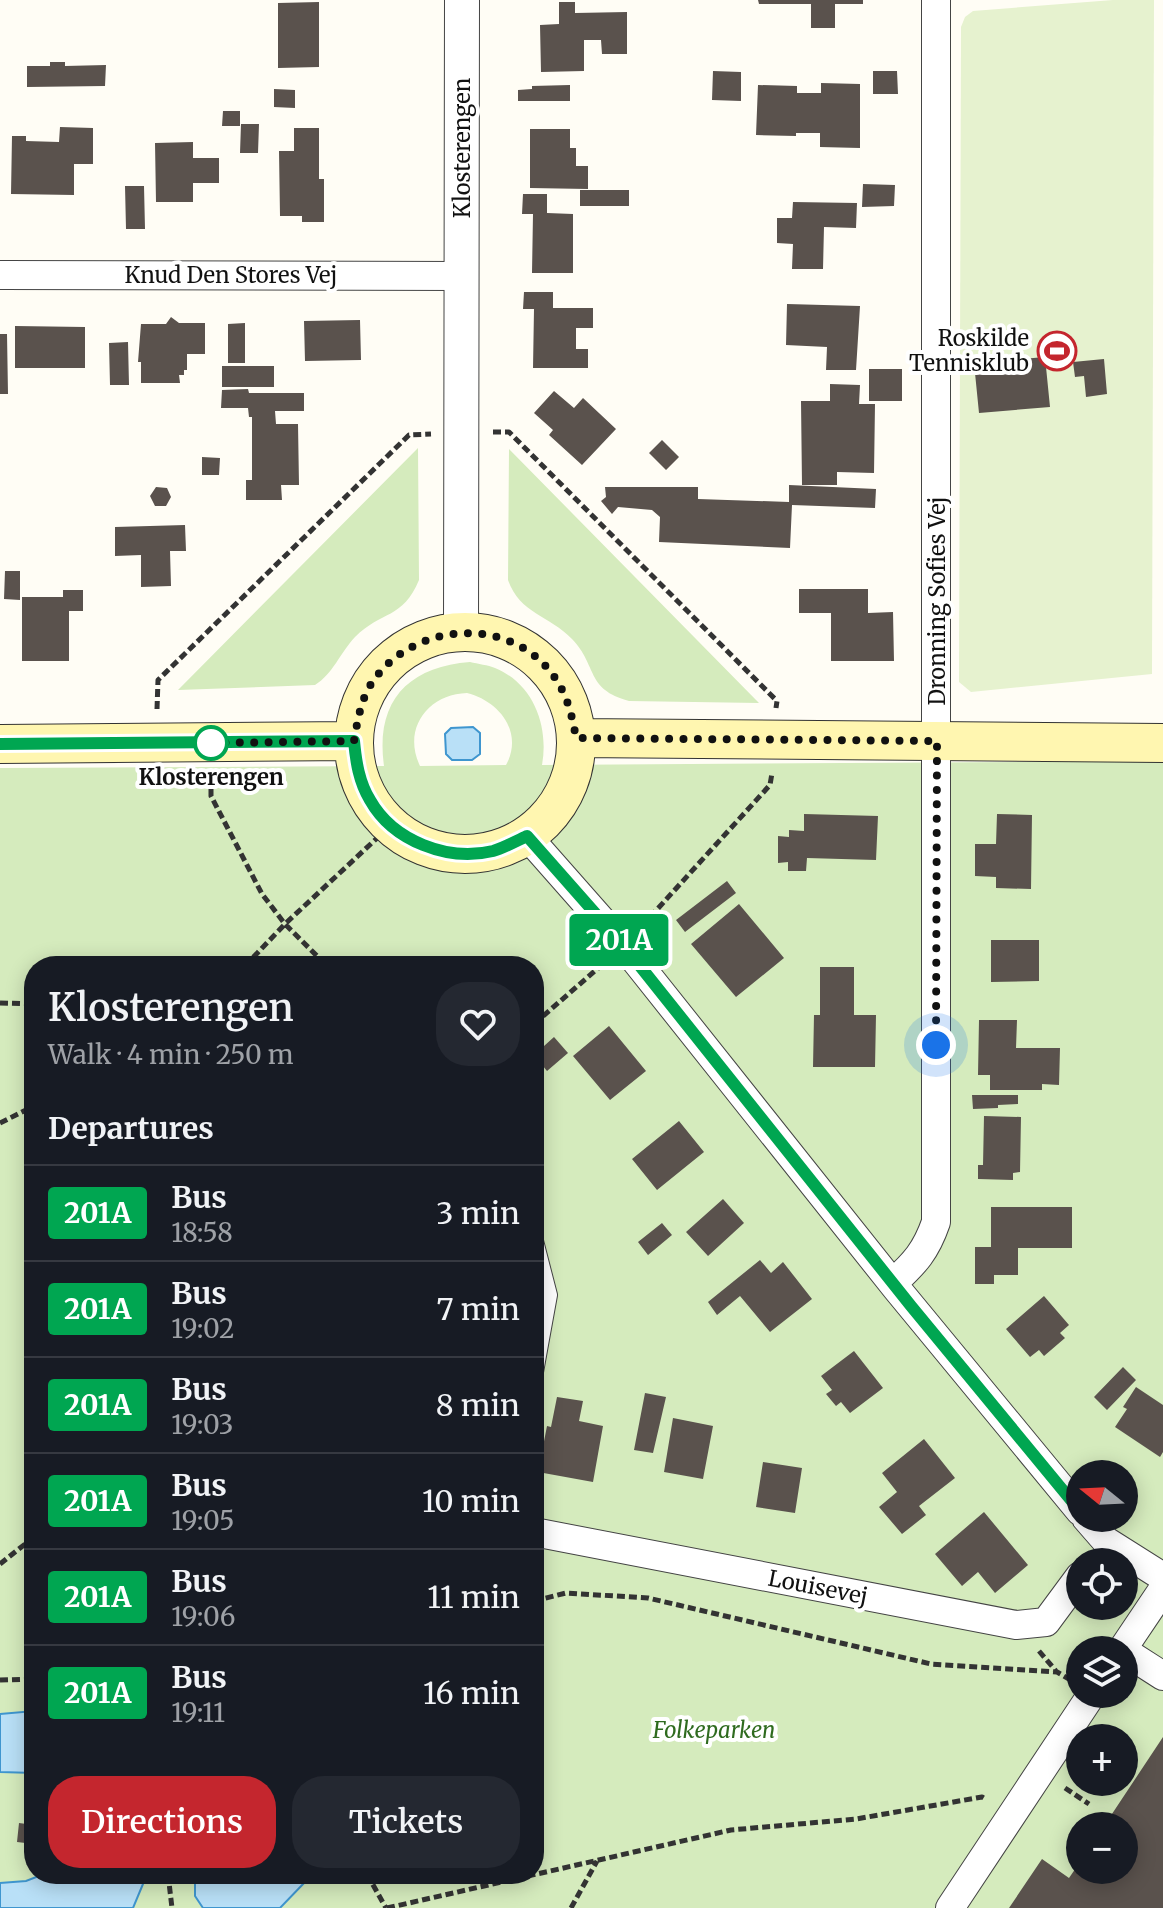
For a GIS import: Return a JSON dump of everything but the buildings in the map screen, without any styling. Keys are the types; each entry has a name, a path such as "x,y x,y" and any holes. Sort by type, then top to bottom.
{"main road":[{"path":"461,632 496,636 527,650 552,674 569,704 576,738 574,767 564,794 548,817 527,836 493,851 457,854 421,846 390,826 370,802 358,772 354,741 360,708 375,678 398,654 428,638 461,632"},
{"path":"576,738 1163,743"},
{"path":"0,744 354,741"}],"street":[{"name":"Klosterengen","path":"461,632 462,0"},
{"name":"Dronning Sofies Vej","path":"893,1283 919,1259 936,1222 936,0"},
{"name":"Knud Den Stores Vej","path":"0,275 462,276"},
{"path":"527,836 624,946 1066,1494"},
{"name":"Louisevej","path":"544,1534 1016,1625 1046,1622 1066,1595"},
{"path":"1138,1567 1163,1577"},
{"path":"1132,1636 1163,1589"},
{"path":"1138,1660 1163,1676"},
{"path":"950,1908 1083,1708"}],"lane":[{"path":"544,1272 550,1295 544,1328"}],"path":[{"path":"544,1015 624,946 770,785 777,701"},
{"path":"211,743 211,796 262,894 285,924 317,956"},
{"path":"255,956 390,826"},
{"path":"0,1003 24,1004"},
{"path":"0,1123 24,1111"},
{"path":"0,1564 24,1545"},
{"path":"544,1598 566,1593 648,1598 931,1664 1057,1672 1066,1677"},
{"path":"0,1680 24,1679"},
{"path":"1077,1796 1089,1804"},
{"path":"544,1872 731,1830 856,1819 982,1797 1012,1815"},
{"path":"571,1908 598,1860"},
{"path":"169,1884 172,1908"},
{"path":"373,1884 386,1908 492,1884"}],"green space":[{"name":"Roskilde Tennisklub","path":"1113,0 1154,0 1152,674 971,692 959,682 961,27 965,17 973,11"},
{"path":"418,448 419,580 406,602 355,637 327,675 315,685 178,690"},
{"path":"509,449 759,703 629,701 615,696 598,683 572,639 527,607 508,580"},
{"name":"Folkeparken","path":"470,662 509,675 536,708 543,736 542,765 1163,761 1163,1908 0,1908 0,768 384,766 385,723 400,692 413,680 448,665","holes":["467,693 479,697 498,711 510,730 511,753 506,765 420,766 414,739 422,716 430,707 453,695"]}],"water":[{"path":"473,727 480,733 480,754 472,760 452,760 446,754 445,734 451,728"},
{"path":"24,1712 24,1773 0,1772 0,1714"},
{"path":"0,1883 143,1884 133,1908 0,1908"},
{"path":"195,1884 303,1884 280,1908 203,1908 195,1896"}],"bus line":[{"name":"201A","path":"0,744 354,741 358,772 370,802 390,826 421,846 457,854 493,851 527,836 624,946 911,1306 1066,1494"}],"place":[{"name":"Roskilde Tennisklub","path":"1057,351"},
{"name":"Klosterengen","path":"211,743"}],"route":[{"path":"211,743 354,741 360,708 375,678 398,654 428,638 461,632 496,636 527,650 552,674 569,704 576,738 937,741 936,1045"}]}
